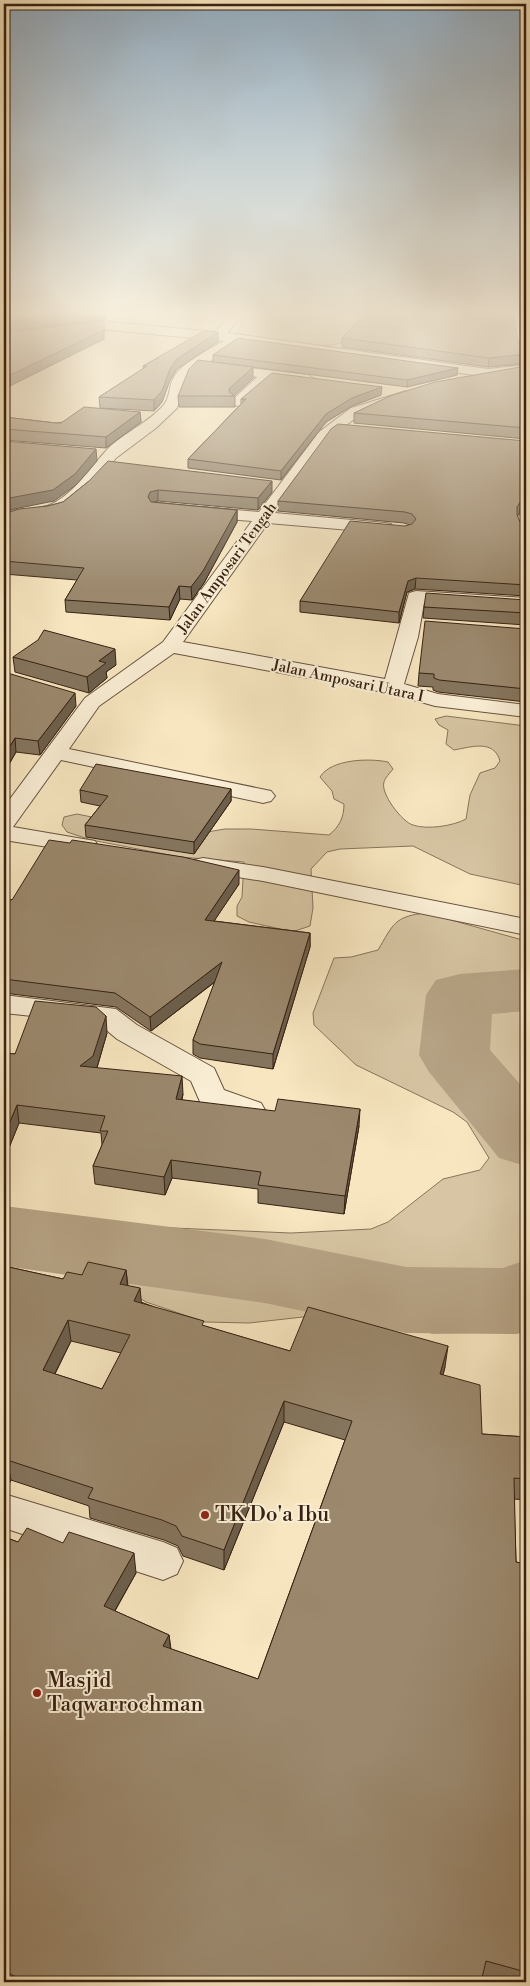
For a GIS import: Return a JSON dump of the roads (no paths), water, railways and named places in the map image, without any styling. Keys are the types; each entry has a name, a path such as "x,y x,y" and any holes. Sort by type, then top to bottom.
{"street":[{"path":"6,516 60,508 107,460 171,405"},
{"name":"Jalan Amposari Tengah","path":"4,824 57,753 83,700 170,646 263,517 332,427 372,405"},
{"path":"139,417 157,418"},
{"path":"332,427 351,429"},
{"path":"92,453 124,468"},
{"path":"267,485 286,487"},
{"path":"186,510 404,530"},
{"path":"526,518 526,526"},
{"path":"392,687 421,626 414,601 416,597 526,604"},
{"name":"Jalan Amposari Utara I","path":"170,646 392,687 435,700 488,708 526,710"},
{"path":"57,753 263,796"},
{"path":"4,824 109,850"},
{"path":"177,860 263,874 526,927"},
{"path":"4,1004 106,1015 127,1032 204,1075 212,1097 250,1110"},
{"path":"4,1511 163,1561"}],"waterway":[{"path":"526,990 460,995 454,1055 526,1139"},
{"path":"4,1236 265,1271 406,1300 517,1301 526,1293"}],"place":[{"name":"TK Do'a Ibu","path":"205,1515"},
{"name":"Masjid Taqwarrochman","path":"37,1693"}]}
